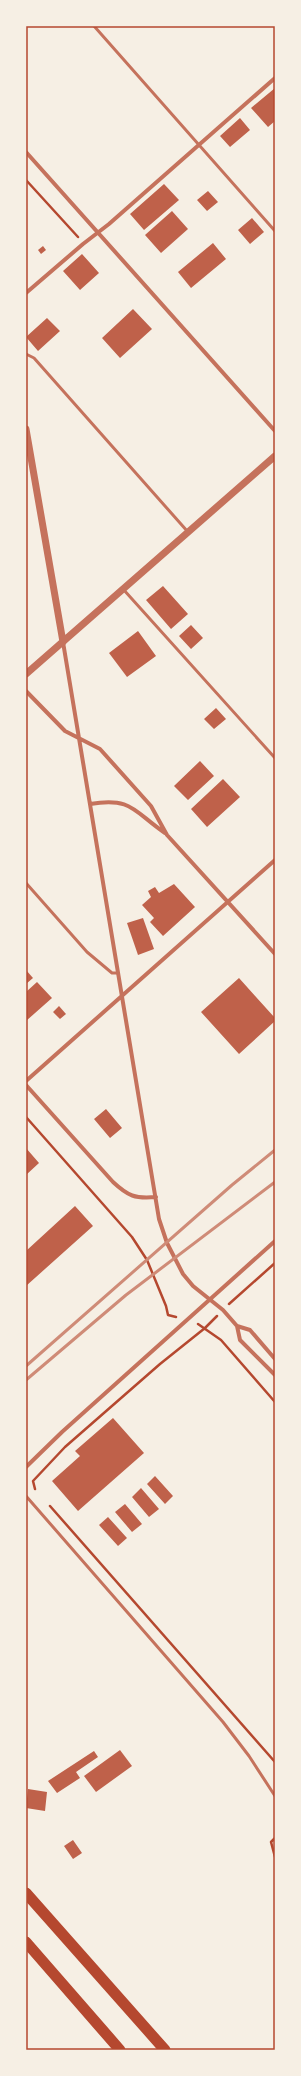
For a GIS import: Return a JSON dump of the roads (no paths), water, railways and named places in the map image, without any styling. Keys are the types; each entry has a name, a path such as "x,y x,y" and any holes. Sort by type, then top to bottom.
{"highway":[{"path":"26,1893 165,2050"},
{"path":"26,1942 120,2050"}],"street":[{"path":"26,293 200,145 275,78"},
{"path":"26,152 275,431"},
{"path":"26,429 159,1219 183,1274 193,1286 223,1310 237,1326 240,1340 275,1375"},
{"path":"26,674 275,456"},
{"path":"26,691 65,731 100,749 151,806 167,835"},
{"path":"90,804 106,801 124,803 167,835 275,954"},
{"path":"26,1081 275,860"},
{"path":"26,1085 113,1182 123,1191 141,1199 156,1197"},
{"path":"26,1467 62,1432 275,1242"},
{"path":"237,1326 250,1330 275,1359"}],"lane":[{"path":"94,26 275,231"},
{"path":"26,354 34,358 188,532"},
{"path":"123,589 275,758"},
{"path":"26,883 87,952 112,973 118,973"},
{"path":"26,1496 223,1722 249,1756 275,1796"}],"railway":[{"path":"26,1366 232,1185 275,1150"},
{"path":"26,1380 126,1295 275,1182"}]}
